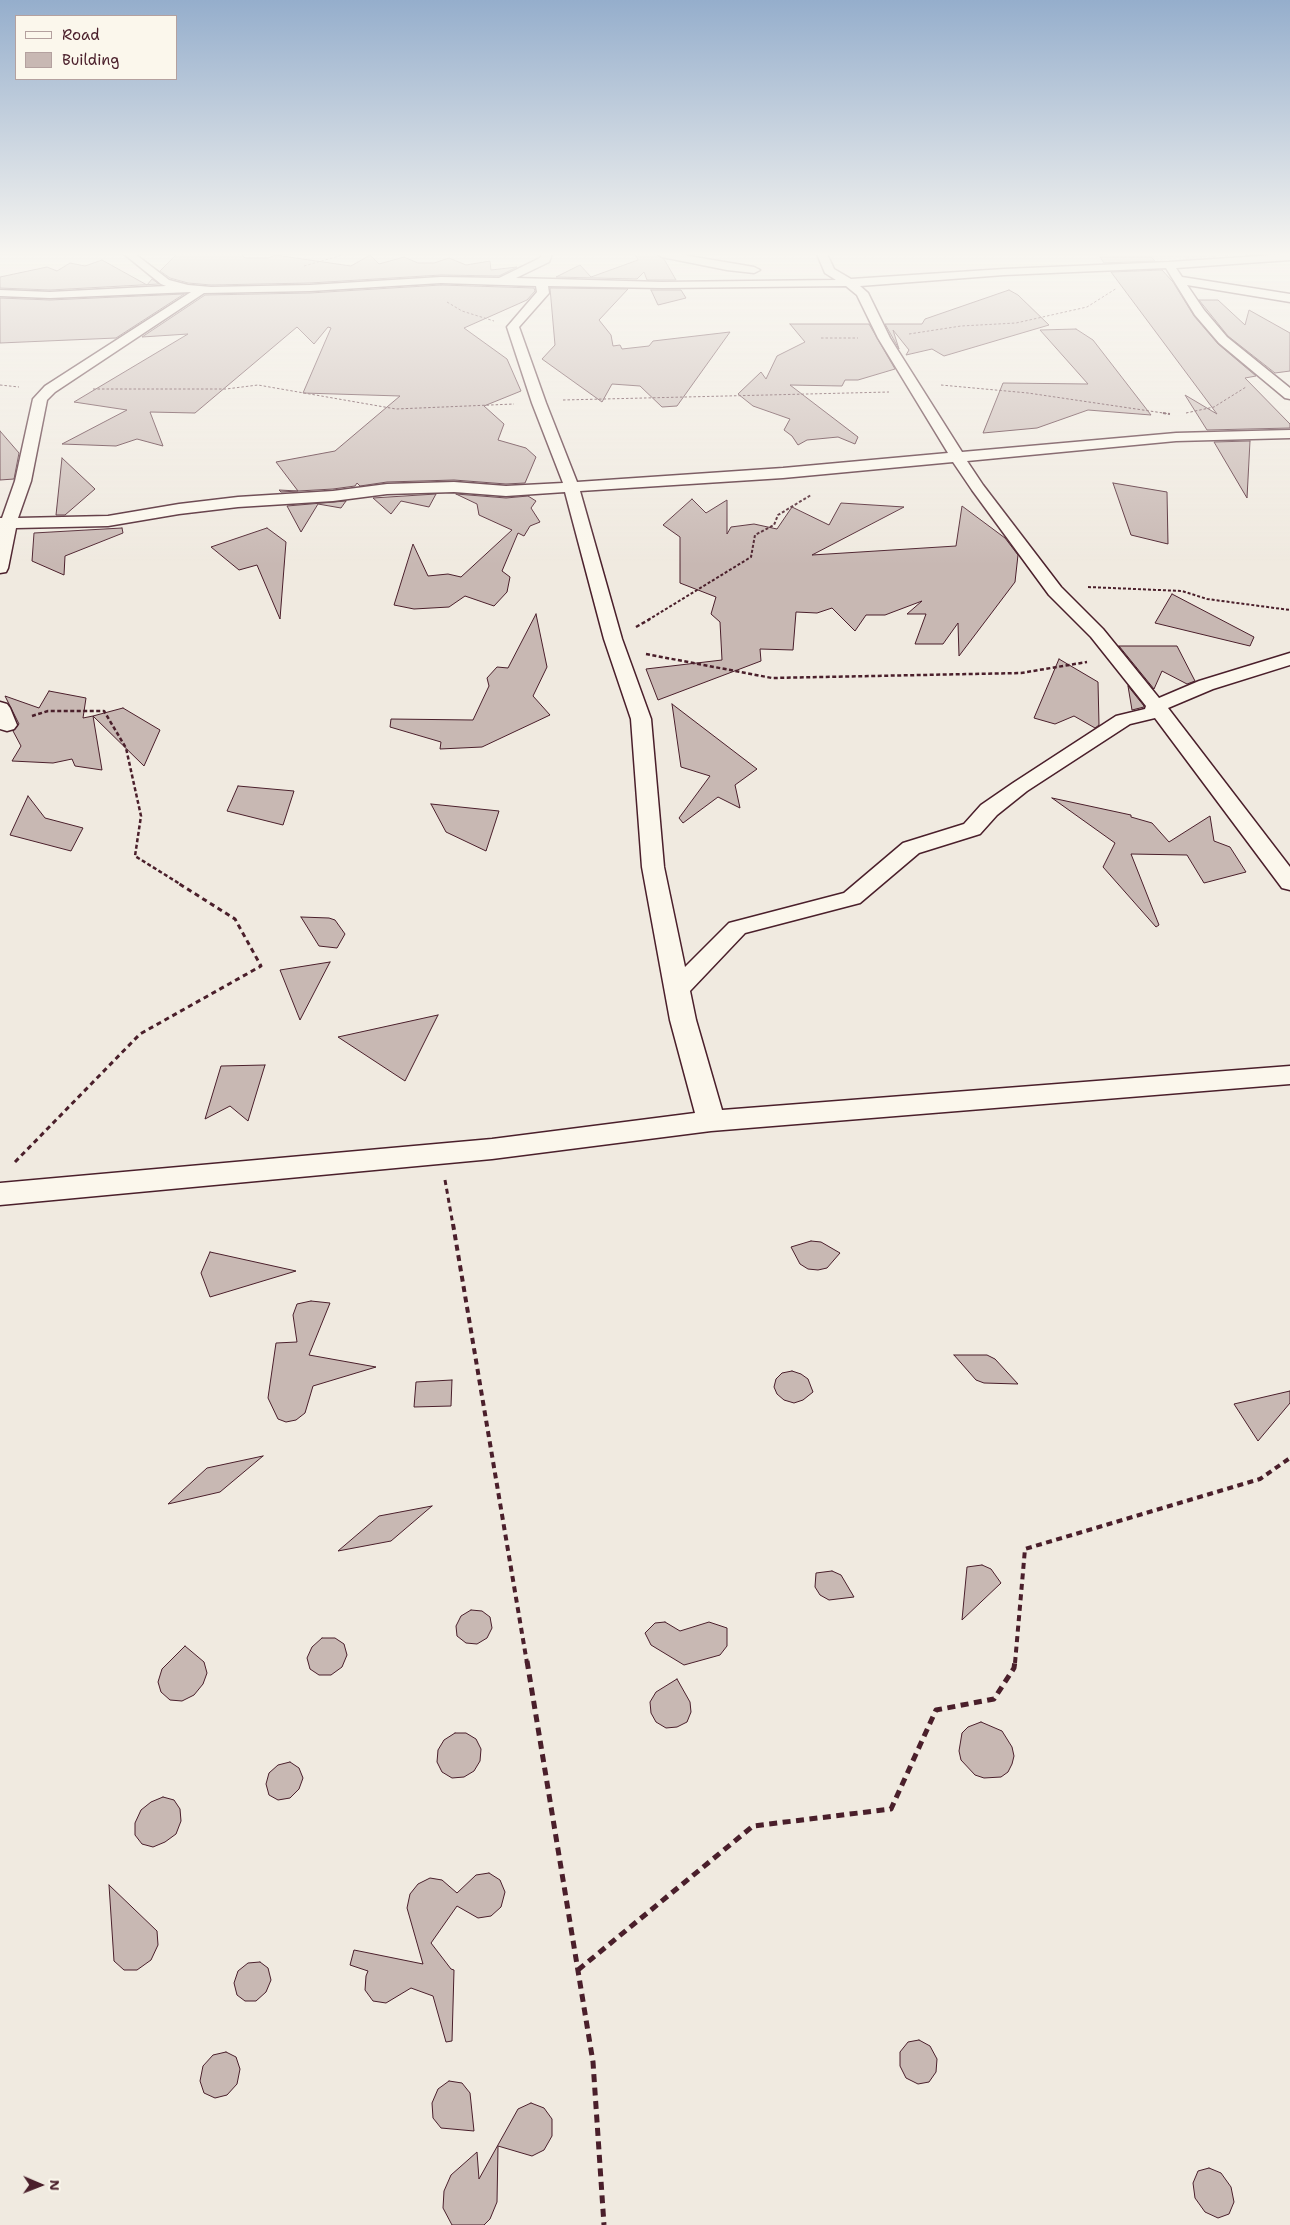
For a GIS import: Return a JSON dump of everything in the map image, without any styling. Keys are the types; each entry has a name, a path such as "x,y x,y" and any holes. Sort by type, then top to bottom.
{"street":[{"path":"0,568 5,523 20,491 40,399 50,389 95,358"},
{"path":"525,358 571,486 616,646 641,719 653,867 683,1020 711,1121"},
{"path":"896,358 977,487 1055,591 1097,634 1156,706 1290,883"},
{"path":"1244,358 1290,395"},
{"path":"5,523 108,521 188,507 333,496 387,489 454,487 506,491 831,469 1188,436 1290,434"},
{"path":"677,989 737,928 852,898 911,848 972,829 989,810 1020,787 1123,720 1152,713 1156,706 1206,685 1290,659"},
{"path":"0,1194 492,1149 711,1121 1290,1075"}],"path":[{"path":"1186,413 1214,407 1248,386 1274,382"},
{"path":"0,385 50,389 226,389 258,385 396,409 540,403 553,400 874,393 918,383 1028,393 1177,415"},
{"path":"831,469 822,478 811,495 778,515 774,525 755,535 751,557 633,629 616,646 636,652 772,678 1021,673 1115,657"},
{"path":"1055,591 1087,587 1182,591 1207,599 1290,610"},
{"path":"3,716 48,710 104,712 126,748 142,816 135,856 235,919 261,966 140,1034 10,1167"},
{"path":"434,1154 447,1186 593,2062 604,2225"},
{"path":"578,1970 753,1826 891,1809 936,1710 994,1699 1014,1668 1025,1549 1260,1479 1290,1458"}],"building":[{"path":"148,358 260,358 195,413 150,412 163,446 137,439 116,446 62,444 127,410 74,402"},
{"path":"318,358 505,358 521,391 484,406 504,424 498,440 526,448 536,457 525,483 506,484 454,480 387,482 360,486 357,483 355,486 333,489 281,492 279,490 298,491 276,462 335,451 400,396 303,393"},
{"path":"711,358 677,406 662,407 640,386 612,384 602,402 542,359"},
{"path":"776,358 889,358 895,369 858,380 845,380 842,386 790,385 858,437 855,444 838,437 807,440 798,445 792,436 784,430 790,419 753,406 738,394 761,372 766,379"},
{"path":"1065,358 1107,358 1151,415 1088,410 1037,428 983,433 1003,383 1088,384"},
{"path":"1175,358 1234,358 1256,376 1245,378 1290,424 1290,428 1207,430 1185,395 1217,414"},
{"path":"1256,358 1290,358 1290,371 1275,373"},
{"path":"0,431 19,453 14,479 0,480"},
{"path":"1250,441 1247,498 1214,442"},
{"path":"62,458 95,489 65,515 56,515"},
{"path":"1113,483 1167,492 1168,544 1131,535"},
{"path":"436,494 429,507 401,501 391,514 373,498"},
{"path":"456,494 506,498 528,496 536,501 531,508 540,522 530,526 524,536 518,533 502,571 510,577 507,592 494,606 465,596 449,607 414,609 394,605 413,544 428,576 448,574 461,577 512,530 479,515 477,504"},
{"path":"692,499 706,513 727,500 727,534 731,527 754,524 777,529 792,507 829,525 841,503 904,507 812,555 956,546 962,506 1005,538 1018,555 1015,582 959,656 958,623 943,644 915,644 926,614 907,614 922,601 885,615 866,615 855,631 832,608 817,613 796,612 793,650 760,649 761,661 658,700 646,669 722,660 720,622 711,614 716,597 680,583 680,537 663,525"},
{"path":"346,501 341,508 318,504 301,532 287,506"},
{"path":"122,528 123,533 65,556 64,575 32,561 34,533"},
{"path":"267,528 286,542 280,619 257,565 239,570 211,547"},
{"path":"1172,594 1254,637 1250,646 1155,623"},
{"path":"536,614 547,667 533,696 550,715 482,747 440,749 441,742 390,727 391,719 473,720 489,686 487,678 497,667 508,668"},
{"path":"1119,646 1177,646 1195,681 1187,684 1162,671 1154,689"},
{"path":"1059,659 1098,682 1099,725 1095,728 1074,716 1055,724 1034,718"},
{"path":"1128,686 1144,706 1144,707 1132,710"},
{"path":"49,691 86,698 83,718 93,716 102,770 75,766 72,759 53,763 12,761 21,746 13,731 19,724 5,696 39,708"},
{"path":"672,704 757,769 735,785 740,808 718,797 683,823 679,818 710,776 681,767"},
{"path":"123,708 160,730 144,766 93,716"},
{"path":"238,786 294,791 283,825 227,811"},
{"path":"28,796 45,818 83,828 71,851 10,835"},
{"path":"1052,798 1131,815 1131,817 1152,823 1169,842 1210,816 1214,841 1230,847 1246,872 1204,883 1187,855 1131,854 1159,925 1156,927 1103,867 1115,843"},
{"path":"431,804 499,811 486,851 446,832"},
{"path":"301,917 335,920 345,934 337,948 319,946"},
{"path":"330,962 300,1020 280,970"},
{"path":"438,1015 405,1081 338,1037"},
{"path":"265,1065 248,1121 230,1106 205,1119 221,1066"},
{"path":"811,1241 821,1242 840,1253 827,1268 818,1270 808,1269 800,1264 791,1247"},
{"path":"210,1252 296,1271 210,1297 201,1273"},
{"path":"311,1301 330,1303 309,1355 376,1367 313,1386 305,1413 296,1420 286,1422 278,1419 268,1398 276,1343 297,1342 293,1315 297,1304"},
{"path":"954,1355 987,1355 995,1359 1018,1384 984,1383 976,1380"},
{"path":"792,1371 808,1379 813,1392 803,1400 794,1403 784,1400 777,1394 774,1387 776,1379 782,1373"},
{"path":"452,1380 451,1406 414,1407 416,1382"},
{"path":"1290,1391 1290,1403 1258,1441 1234,1404"},
{"path":"263,1456 220,1492 168,1504 207,1468"},
{"path":"432,1506 391,1541 338,1551 379,1516"},
{"path":"982,1565 991,1569 1001,1583 962,1620 967,1567"},
{"path":"832,1571 841,1575 854,1597 829,1600 820,1595 815,1587 816,1573"},
{"path":"471,1610 482,1611 490,1617 492,1628 487,1638 477,1644 466,1643 457,1636 456,1626 461,1616"},
{"path":"665,1622 680,1631 709,1622 727,1628 727,1646 720,1655 684,1665 651,1645 645,1633 655,1623"},
{"path":"322,1638 335,1638 344,1644 347,1655 342,1667 331,1675 319,1675 310,1669 307,1658 312,1647"},
{"path":"185,1646 204,1662 207,1673 203,1684 194,1695 182,1701 170,1700 161,1692 158,1682 162,1669"},
{"path":"677,1679 690,1702 691,1712 687,1722 677,1727 666,1728 656,1722 651,1713 650,1702 656,1692"},
{"path":"981,1722 1002,1731 1012,1747 1014,1756 1012,1764 1008,1772 1001,1777 984,1778 975,1775 961,1760 959,1751 962,1733 968,1727"},
{"path":"455,1733 466,1733 476,1739 481,1749 480,1761 474,1771 464,1777 452,1778 442,1772 437,1762 438,1750 444,1740"},
{"path":"290,1762 299,1768 303,1778 299,1789 290,1798 278,1800 269,1795 266,1784 269,1773 278,1765"},
{"path":"163,1797 174,1800 180,1809 181,1821 176,1834 165,1842 153,1847 142,1844 135,1835 135,1823 141,1810 151,1802"},
{"path":"489,1873 500,1880 505,1892 501,1907 491,1916 478,1918 457,1906 431,1943 451,1969 454,1970 452,2041 446,2042 433,1996 411,1988 386,2003 373,2001 365,1990 368,1971 350,1965 354,1950 423,1964 407,1908 410,1894 418,1884 430,1878 442,1880 457,1893 476,1875"},
{"path":"109,1885 157,1931 158,1945 151,1960 137,1970 124,1970 114,1961"},
{"path":"260,1962 268,1968 271,1980 266,1992 256,2001 245,2001 237,1995 234,1983 238,1971 248,1963"},
{"path":"919,2040 930,2046 937,2059 936,2072 929,2082 918,2084 906,2078 900,2066 900,2052 908,2042"},
{"path":"226,2052 236,2057 240,2069 237,2084 227,2095 215,2098 204,2093 200,2081 203,2066 213,2055"},
{"path":"449,2081 462,2083 470,2093 474,2131 441,2128 433,2118 432,2103 438,2089"},
{"path":"531,2103 544,2108 552,2119 552,2136 544,2150 532,2156 498,2146 497,2202 490,2219 484,2225 452,2225 443,2208 444,2191 451,2175 477,2152 479,2179 518,2109"},
{"path":"1209,2168 1221,2173 1231,2187 1234,2202 1229,2214 1218,2218 1205,2212 1195,2198 1193,2183 1198,2171"}]}
